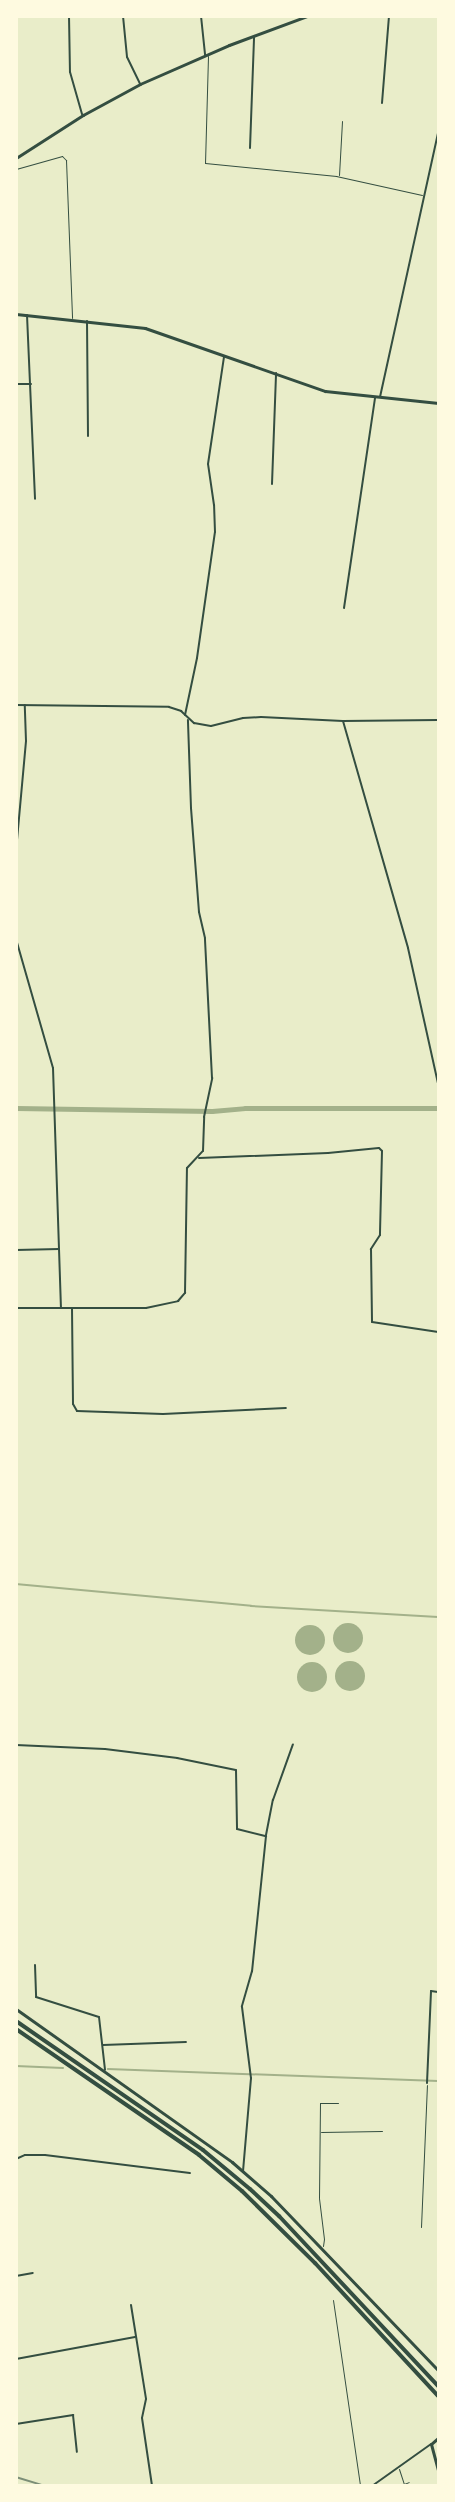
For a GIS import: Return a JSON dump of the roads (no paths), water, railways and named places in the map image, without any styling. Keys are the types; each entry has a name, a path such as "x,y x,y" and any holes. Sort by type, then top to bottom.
{"highway":[{"path":"16,2021 195,2144 250,2189 279,2216 438,2386"},
{"path":"16,2030 199,2155 242,2191 307,2254 438,2396"}],"street":[{"path":"69,16 70,72 83,115"},
{"path":"123,16 126,57 140,84"},
{"path":"201,16 207,54"},
{"path":"16,158 83,115 140,84 207,54 307,16"},
{"path":"382,103 389,16"},
{"path":"250,148 254,35"},
{"path":"344,608 378,397 438,133"},
{"path":"16,314 145,328 332,393 438,402"},
{"path":"27,315 35,499"},
{"path":"87,321 88,436"},
{"path":"184,715 197,658 215,532 208,464 211,425 224,355"},
{"path":"272,484 276,373"},
{"path":"16,384 31,384"},
{"path":"16,705 169,708 184,715 188,720 191,808 199,912 205,938 212,1078 204,1116 203,1151 187,1168 183,1298 146,1308 16,1308"},
{"path":"16,851 26,741 25,705"},
{"path":"188,720 211,726 243,718 343,721 438,720"},
{"path":"343,721 408,948 438,1083"},
{"path":"16,939 52,1061 61,1308"},
{"path":"196,1158 328,1153 379,1148 380,1235 371,1249 372,1322 438,1332"},
{"path":"16,1250 59,1249"},
{"path":"72,1308 73,1404 77,1411 163,1414 286,1408"},
{"path":"243,2172 251,2078 242,2007 252,1971 266,1836 273,1800 293,1744"},
{"path":"16,1745 105,1749 233,1768 238,1774 237,1829 266,1836"},
{"path":"35,1965 36,1997 96,2014 101,2021 105,2073"},
{"path":"427,2083 431,1991 438,1992"},
{"path":"16,2009 205,2142 243,2172 322,2248 438,2370"},
{"path":"103,2046 186,2042"},
{"path":"16,2159 25,2155 45,2155 190,2173"},
{"path":"16,2276 33,2273"},
{"path":"131,2305 146,2399 142,2418 152,2486"},
{"path":"16,2359 136,2337"},
{"path":"16,2424 73,2415 77,2452"},
{"path":"374,2485 399,2469 438,2438"},
{"path":"431,2444 438,2470"}],"lane":[{"path":"207,54 205,163 339,177 424,195"},
{"path":"339,177 342,121"},
{"path":"16,169 62,156 66,160 72,320"},
{"path":"421,2227 427,2083"},
{"path":"322,2248 324,2239 319,2198 320,2103 338,2103"},
{"path":"320,2132 382,2131"},
{"path":"333,2301 360,2486"},
{"path":"399,2469 404,2484 409,2482"}],"waterway":[{"path":"16,1108 212,1111 245,1108 438,1108"},
{"path":"16,1584 251,1606 438,1617"},
{"path":"16,2066 63,2068"},
{"path":"108,2069 438,2081"}],"railway":[{"path":"16,2477 45,2486"}]}
